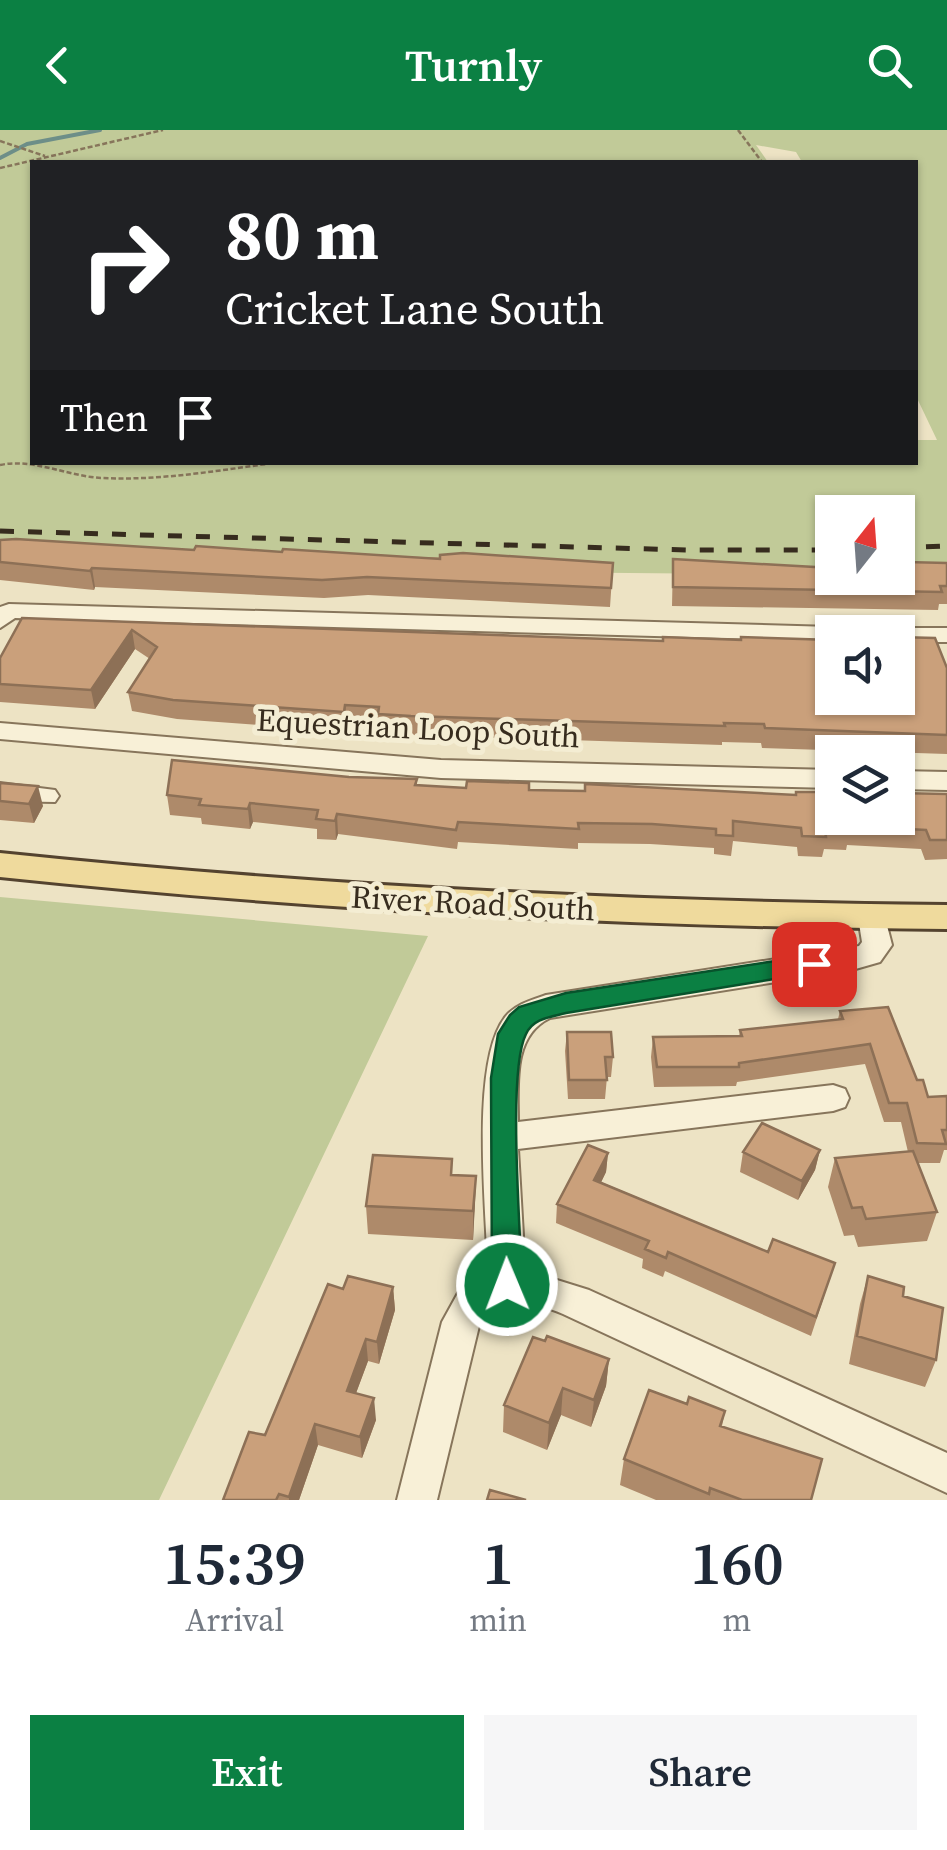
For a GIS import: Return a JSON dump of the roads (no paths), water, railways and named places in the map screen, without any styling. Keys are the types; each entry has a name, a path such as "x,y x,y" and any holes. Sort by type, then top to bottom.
{"main road":[{"name":"River Road South","path":"0,866 432,901 676,914 947,917"}],"street":[{"path":"4,616 815,634"},
{"path":"915,635 947,635"},
{"name":"Equestrian Loop South","path":"0,732 441,769 815,780"},
{"path":"915,780 947,780"},
{"path":"0,792 45,796"},
{"path":"507,1285 507,1054 512,1034 528,1014 586,1000 852,959 868,954 878,945 873,917"},
{"path":"504,1136 833,1098"},
{"path":"417,1500 461,1322 470,1302 483,1292 507,1285 536,1286 576,1302 947,1473"}],"waterway":[{"path":"0,158 27,144 100,130"}],"railway":[{"path":"0,531 686,550 815,550"},
{"path":"915,547 947,546"}]}
